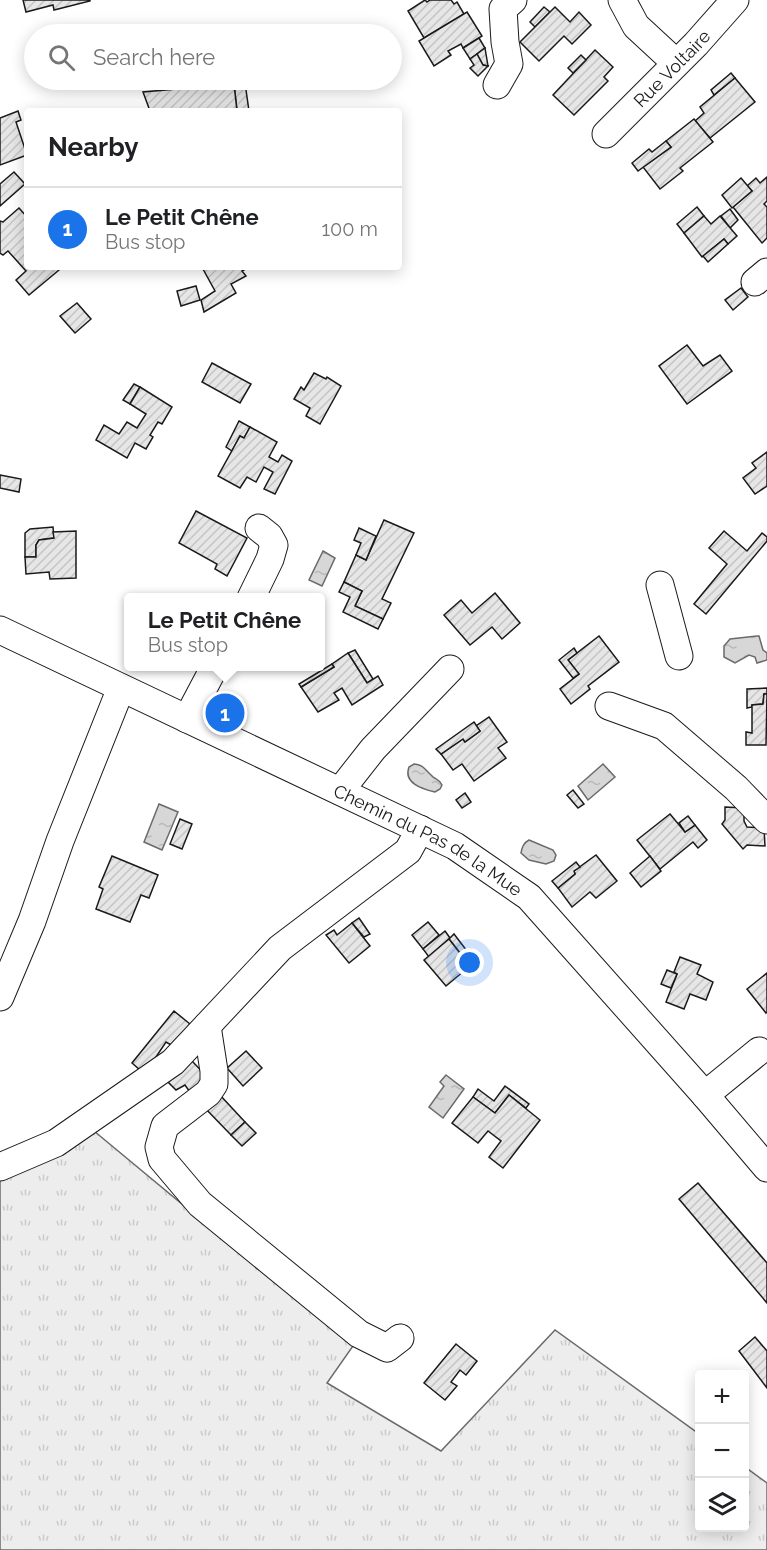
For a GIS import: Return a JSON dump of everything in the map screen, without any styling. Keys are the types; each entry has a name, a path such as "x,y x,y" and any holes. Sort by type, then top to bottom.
{"street":[{"path":"497,85 510,64 504,42 503,9 513,0"},
{"path":"622,0 636,26 676,63"},
{"name":"Rue Voltaire","path":"606,134 735,0"},
{"path":"253,593 270,559 274,545 269,536 259,528"},
{"path":"660,585 679,656"},
{"name":"Chemin du Pas de la Mue","path":"0,630 455,846 529,897 767,1168"},
{"path":"340,791 373,749 450,669"},
{"path":"187,719 212,671"},
{"path":"0,997 32,921 60,841 121,688"},
{"path":"609,706 664,726 736,788 767,820"},
{"path":"0,1167 56,1143 174,1062 280,948 408,851 420,829"},
{"path":"207,1026 214,1084 208,1093 165,1126 159,1147 162,1159 200,1204 359,1334 387,1348 400,1338"},
{"path":"705,1095 759,1051"}],"green space":[{"path":"94,1131 353,1346 327,1383 441,1451 555,1330 695,1431 695,1532 749,1532 749,1470 767,1483 767,1550 0,1550 0,1175"}],"water":[{"path":"323,551 335,558 322,586 309,580"},
{"path":"759,636 763,650 767,653 767,660 757,663 755,657 749,655 735,663 724,657 724,646 730,639"},
{"path":"414,764 422,766 432,777 440,781 442,785 440,789 435,792 430,791 411,781 408,773 409,767"},
{"path":"603,764 615,777 588,800 578,786"},
{"path":"159,804 178,812 162,850 144,842"},
{"path":"529,840 553,850 556,855 554,861 546,864 529,860 521,853 522,847"},
{"path":"446,1075 464,1089 443,1118 429,1107 444,1086 440,1082"}],"building":[{"path":"23,0 90,1 54,10 53,5 26,12"},
{"path":"425,0 427,2 451,0 454,4 457,2 464,14 424,38 408,11"},
{"path":"544,7 550,12 535,27 530,22"},
{"path":"555,7 570,22 579,12 591,25 572,44 564,36 539,61 520,42"},
{"path":"467,12 482,36 463,48 461,44 448,51 451,55 434,66 419,41"},
{"path":"479,38 485,48 470,59 463,48"},
{"path":"485,48 488,66 483,65 477,54"},
{"path":"595,50 613,67 604,77 608,81 574,115 553,95"},
{"path":"477,54 483,65 488,66 478,76 470,68 474,65 470,59"},
{"path":"581,55 586,60 573,73 568,68"},
{"path":"731,73 735,78 714,95 711,90"},
{"path":"735,78 755,102 710,138 695,121 704,113 700,107"},
{"path":"235,90 246,90 249,108 237,108"},
{"path":"235,90 237,108 149,108 143,92"},
{"path":"18,111 21,120 16,122 24,146 24,156 0,165 0,118"},
{"path":"694,119 713,142 680,168 683,171 660,189 643,167 671,147 666,141"},
{"path":"666,141 671,147 638,171 632,163 649,149 652,152"},
{"path":"14,172 24,183 0,206 0,184"},
{"path":"767,177 767,201 764,204 767,207 767,238 762,243 733,207 752,191 747,186 756,178 760,183"},
{"path":"741,178 752,191 732,208 722,195"},
{"path":"697,207 704,216 684,233 677,224"},
{"path":"19,208 24,214 24,269 8,251 3,255 0,253 0,221 3,222"},
{"path":"730,209 738,220 730,228 721,216"},
{"path":"704,216 711,224 720,216 737,236 728,244 724,239 702,257 684,233"},
{"path":"724,239 728,244 708,262 703,256"},
{"path":"59,270 29,295 16,280 26,271"},
{"path":"204,270 244,270 242,271 246,276 231,284 236,293 204,312 201,300 215,291"},
{"path":"196,286 200,300 181,306 177,291"},
{"path":"741,288 748,297 733,310 725,300"},
{"path":"77,303 91,319 75,333 60,316"},
{"path":"687,345 703,366 720,355 732,371 687,404 659,366"},
{"path":"212,363 251,384 240,403 202,382"},
{"path":"314,373 326,379 327,377 341,386 320,424 306,416 310,408 294,399 301,387 304,390"},
{"path":"134,384 140,387 130,404 123,400"},
{"path":"140,387 172,407 162,424 158,422 150,435 153,437 146,449 135,443 127,458 96,440 104,425 119,434 127,422 137,428 146,414 130,404"},
{"path":"239,421 250,427 244,438 240,436 232,451 226,447"},
{"path":"250,427 277,442 269,457 278,462 282,455 292,461 275,494 264,489 273,472 264,467 256,482 247,477 240,488 218,476 240,436 244,438"},
{"path":"767,452 767,486 755,494 743,478 756,468 752,463"},
{"path":"0,475 21,479 19,492 0,488"},
{"path":"196,511 247,538 227,576 215,569 217,564 179,543"},
{"path":"384,520 414,533 382,599 391,603 383,619 355,606 362,591 344,582 356,555 366,560"},
{"path":"53,527 54,538 39,540 36,545 36,557 25,557 25,533 30,529"},
{"path":"359,528 376,536 366,560 356,555 361,543 354,540"},
{"path":"76,531 76,578 50,579 49,572 26,574 25,557 36,557 36,545 39,540 54,538 53,532"},
{"path":"724,531 747,551 762,533 767,537 767,541 706,614 694,604 727,564 709,548"},
{"path":"344,582 362,591 355,606 383,619 378,629 343,612 350,597 339,592"},
{"path":"495,593 520,623 502,639 492,627 470,645 444,615 461,600 472,613"},
{"path":"599,636 619,662 588,686 590,689 571,704 560,689 579,674 568,660"},
{"path":"574,648 577,653 568,660 579,674 573,678 559,660"},
{"path":"355,650 373,679 367,683 348,653"},
{"path":"348,653 367,683 378,676 383,685 352,705 342,688 334,693 339,700 318,712 301,687 334,667 332,664"},
{"path":"332,664 334,667 301,687 299,684 320,671 325,671 325,668"},
{"path":"767,688 763,704 747,708 747,689"},
{"path":"764,694 767,694 766,745 746,745 746,732 752,733 752,705 763,704"},
{"path":"489,717 507,742 498,748 506,758 474,781 462,764 453,770 441,754 463,739 465,742 480,731 476,726"},
{"path":"474,722 480,731 465,742 463,739 441,754 436,749"},
{"path":"573,790 584,804 578,808 567,795"},
{"path":"465,793 471,802 462,808 456,800"},
{"path":"725,807 744,808 744,821 747,827 764,828 765,846 747,845 743,849 722,824 725,820"},
{"path":"670,814 685,832 695,825 707,840 698,848 693,842 660,869 637,840"},
{"path":"688,816 695,825 685,832 679,823"},
{"path":"180,819 192,824 182,849 170,844"},
{"path":"596,855 617,881 596,898 590,892 572,907 558,888 575,874 574,871"},
{"path":"112,856 158,875 149,898 141,895 130,922 96,909 103,889 99,887"},
{"path":"650,856 661,871 641,887 630,873"},
{"path":"576,862 580,867 558,888 552,881"},
{"path":"359,918 370,934 364,937 352,923"},
{"path":"428,922 439,935 423,949 412,935"},
{"path":"352,923 370,946 349,963 326,935 334,930 337,935"},
{"path":"445,931 450,938 429,957 423,949"},
{"path":"454,934 467,951 471,949 478,957 478,960 470,966 449,939"},
{"path":"449,939 470,966 446,986 424,960"},
{"path":"680,957 701,965 697,974 713,982 706,1000 690,994 684,1009 666,1002 677,974 674,972"},
{"path":"667,970 677,974 671,988 661,984"},
{"path":"767,973 767,1012 766,1013 747,989"},
{"path":"174,1011 190,1024 173,1046 166,1042 154,1060 140,1070 132,1063"},
{"path":"246,1051 262,1068 243,1086 227,1068"},
{"path":"192,1061 214,1084 192,1095 185,1085 176,1090 167,1081"},
{"path":"505,1086 529,1104 526,1108 509,1095 495,1113 473,1097 478,1089 494,1101"},
{"path":"219,1094 245,1122 231,1135 204,1107"},
{"path":"509,1095 540,1120 503,1168 489,1157 501,1141 488,1131 478,1143 452,1123 473,1097 495,1113"},
{"path":"245,1122 256,1133 242,1146 231,1135"},
{"path":"698,1183 767,1263 767,1303 679,1199"},
{"path":"755,1337 767,1351 767,1388 739,1351"},
{"path":"456,1344 477,1361 466,1375 460,1370 451,1382 457,1386 445,1400 424,1383"}],"place":[{"name":"Le Petit Chêne","path":"225,713"}]}
